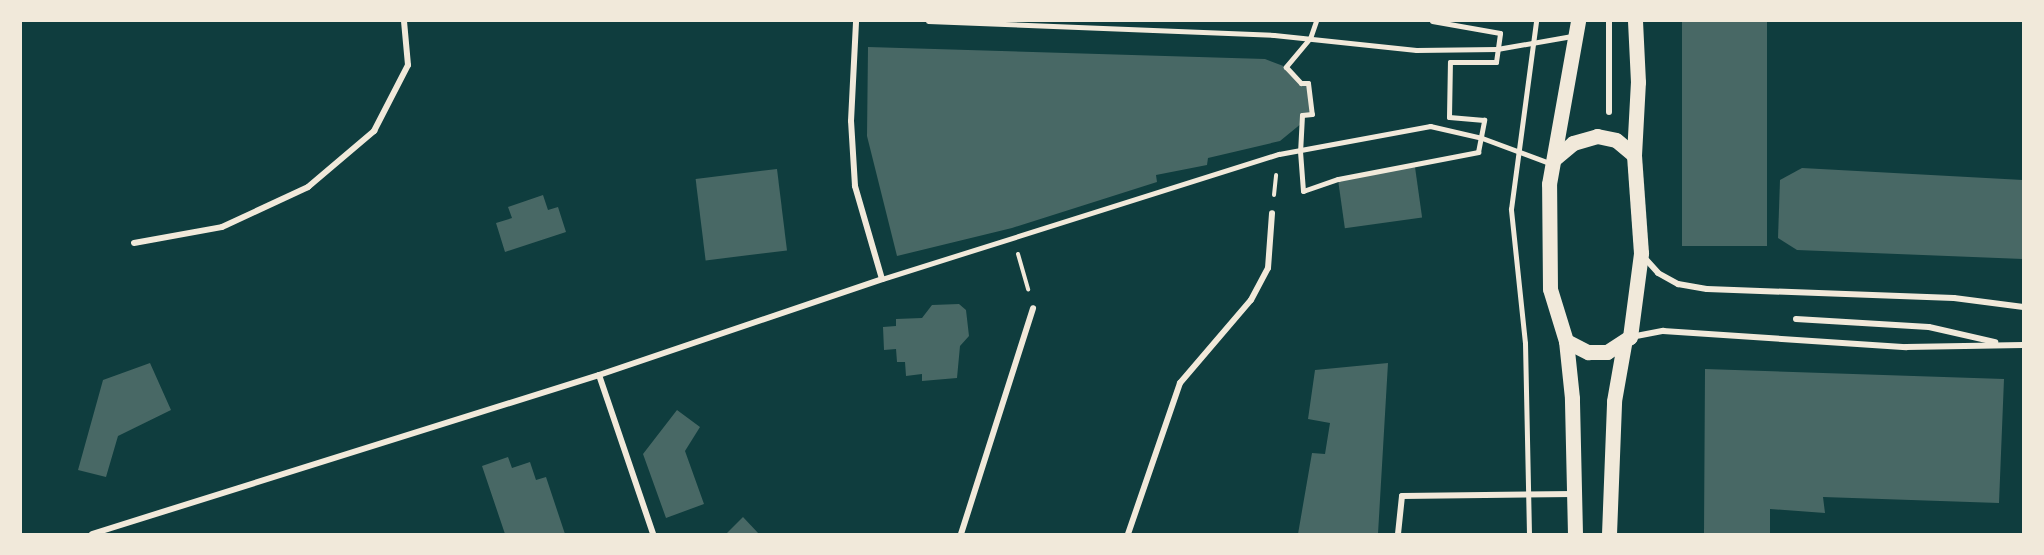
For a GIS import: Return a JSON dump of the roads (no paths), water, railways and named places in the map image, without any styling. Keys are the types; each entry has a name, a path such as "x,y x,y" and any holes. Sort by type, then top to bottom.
{"main road":[{"path":"1609,534 1614,401 1627,340 1641,253 1634,155 1638,82 1635,21"},
{"path":"1575,534 1575,494 1566,341 1550,289 1549,184 1560,110 1578,28"},
{"path":"1553,162 1573,143 1597,135 1616,140 1634,155"},
{"path":"1566,341 1588,352 1607,352 1627,340"}],"street":[{"path":"134,243 222,227 308,187 374,131 408,65 404,21"},
{"path":"856,21 851,121 855,186 882,279"},
{"path":"928,21 1310,38 1416,50 1497,49 1534,43 1578,28"},
{"path":"1316,21 1310,38 1286,67 1301,83 1308,83 1312,114 1302,116 1300,151 1304,191 1338,179 1478,152 1484,120 1449,117 1450,62 1496,62 1500,33 1432,21"},
{"path":"1529,534 1526,496 1525,343 1512,209 1536,21"},
{"path":"1609,21 1609,112"},
{"path":"92,534 599,375 882,279 1279,154 1430,126 1482,138 1553,162"},
{"path":"1128,534 1180,383 1251,300 1268,268 1272,213"},
{"path":"1641,253 1658,273 1678,284 1707,289 1954,297 2023,307"},
{"path":"961,534 1033,308"},
{"path":"1796,319 1929,327 2004,344"},
{"path":"1627,340 1663,331 1906,347 2023,345"},
{"path":"599,375 653,534"},
{"path":"1398,534 1402,496 1575,494"}]}
